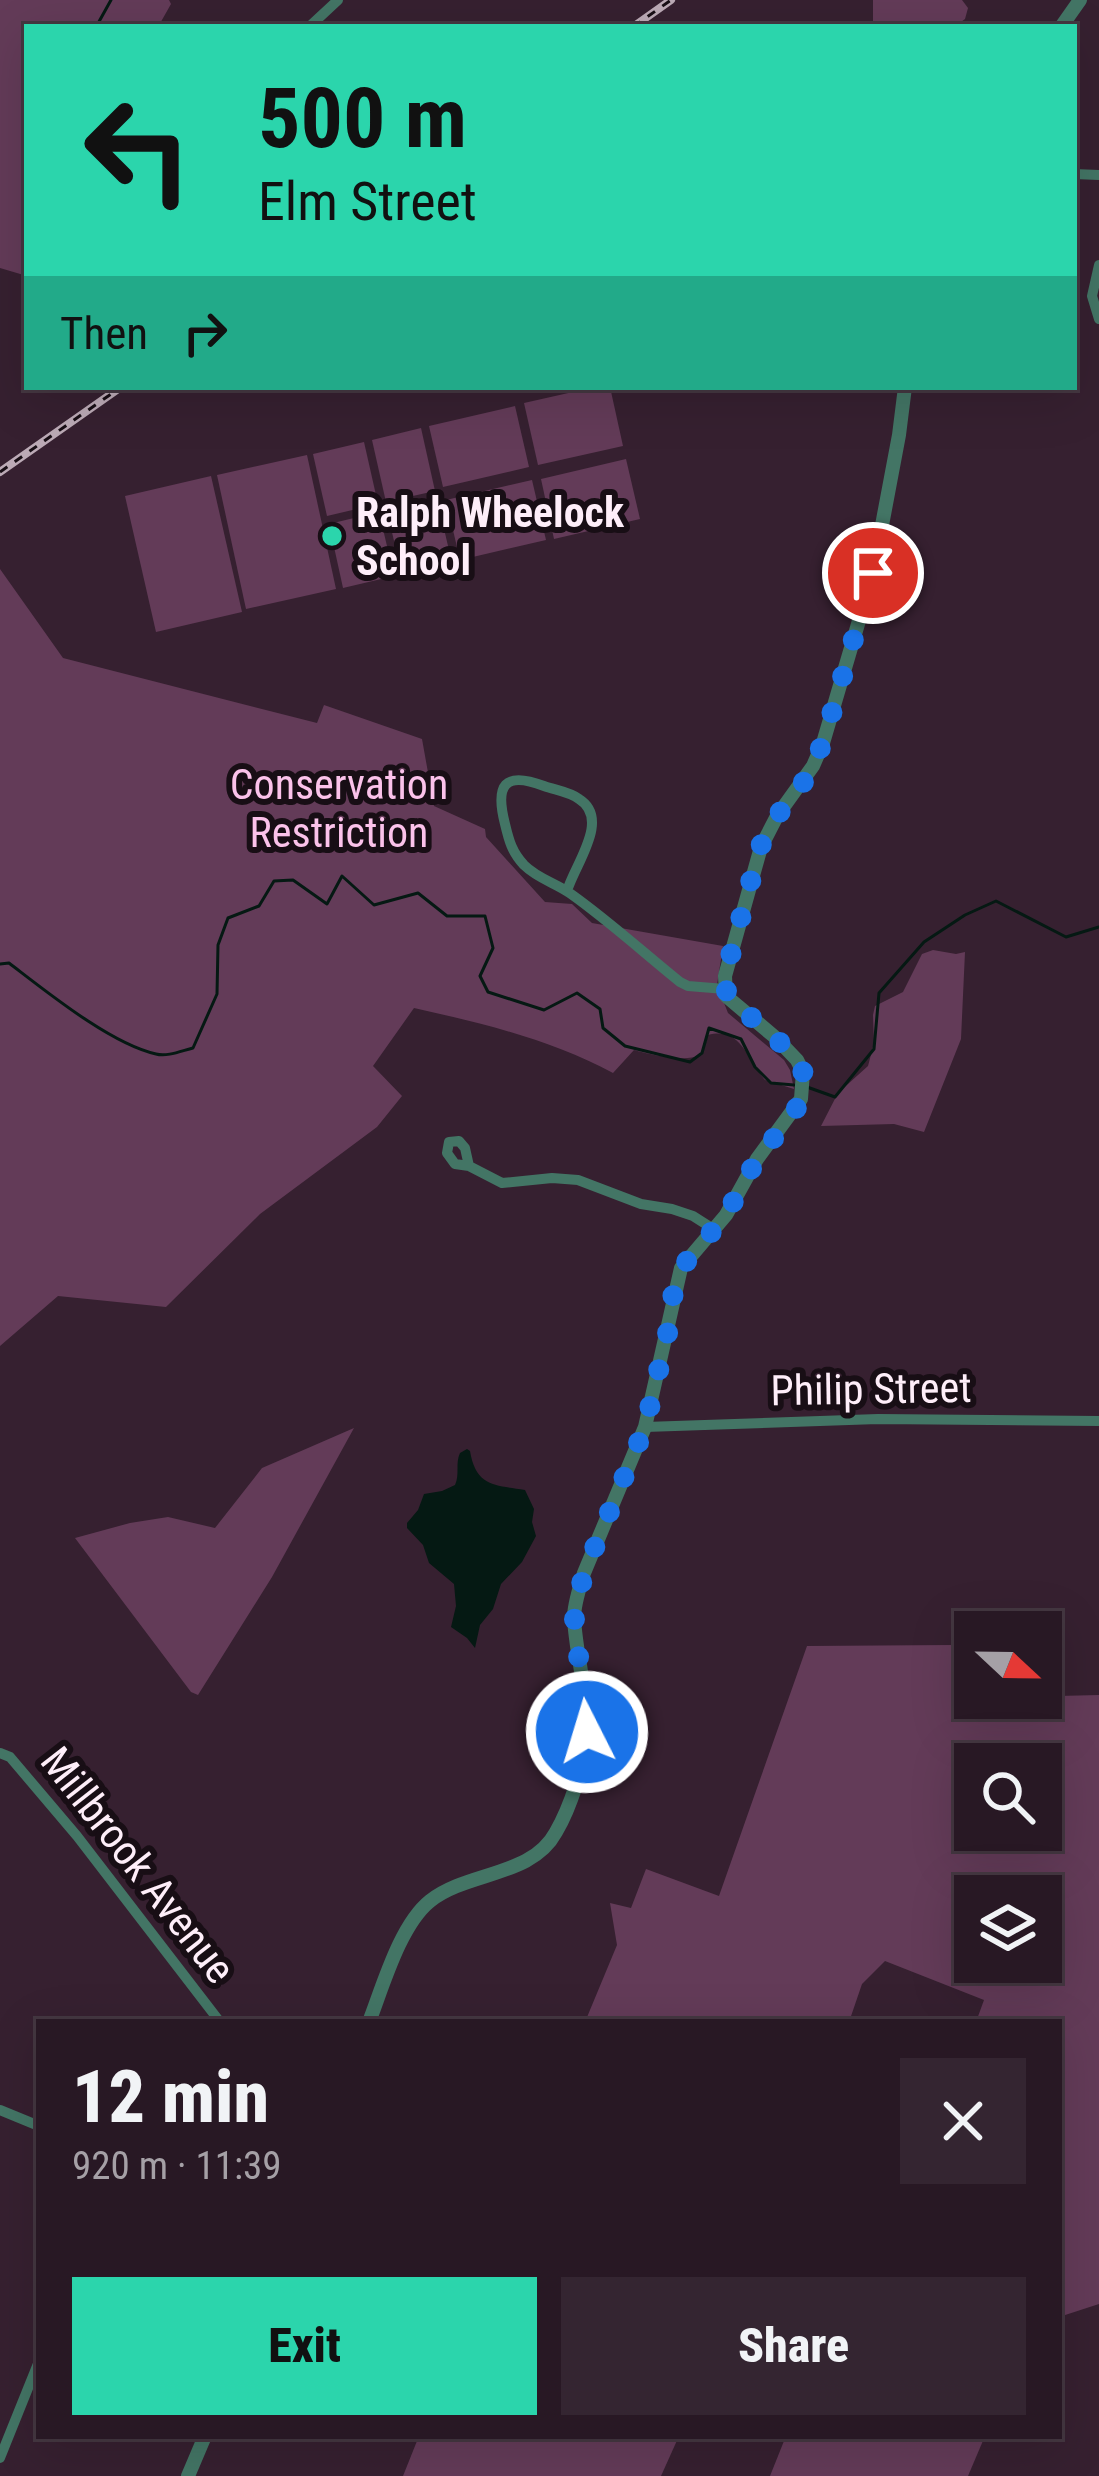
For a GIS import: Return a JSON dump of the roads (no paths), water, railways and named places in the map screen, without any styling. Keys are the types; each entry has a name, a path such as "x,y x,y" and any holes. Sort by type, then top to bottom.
{"street":[{"path":"312,24 338,0"},
{"path":"1099,265 1092,296 1099,319"},
{"path":"370,2019 402,1940 429,1901 537,1855 555,1834 586,1745 574,1615 578,1595 645,1427 677,1279 801,1099 803,1072 792,1053 727,996 725,976 760,847 813,766 863,610 887,506 904,390"},
{"path":"567,890 591,831 591,812 578,798 532,782 507,782 499,801 511,849 538,876 567,890 680,982 725,988"},
{"path":"469,1166 502,1183 578,1180 641,1204 693,1216 715,1230"},
{"name":"Philip Street","path":"645,1427 878,1419 1099,1421"},
{"name":"Millbrook Avenue","path":"0,1753 10,1757 77,1836 218,2019"},
{"path":"0,2110 36,2125"},
{"path":"0,2458 36,2368"},
{"path":"188,2476 204,2439"}],"waterway":[{"path":"98,24 111,0"},
{"path":"0,964 9,963 119,1040 156,1054 174,1053 193,1048 217,994 218,945 228,918 259,906 274,881 293,880 327,904 342,876 374,905 418,893 447,916 485,916 493,948 480,976 488,992 544,1010 577,993 600,1009 603,1028 625,1046 690,1062 702,1053 709,1028 741,1039 755,1067 771,1083 794,1085"},
{"path":"807,1087 835,1097 874,1049 879,993 924,942 965,915 996,901 1066,937 1099,927"}],"railway":[{"path":"637,24 671,0"},
{"path":"0,472 117,390"}],"place":[{"name":"Ralph Wheelock School","path":"332,536"}],"park label":[{"name":"Conservation Restriction","path":"339,808"}]}
